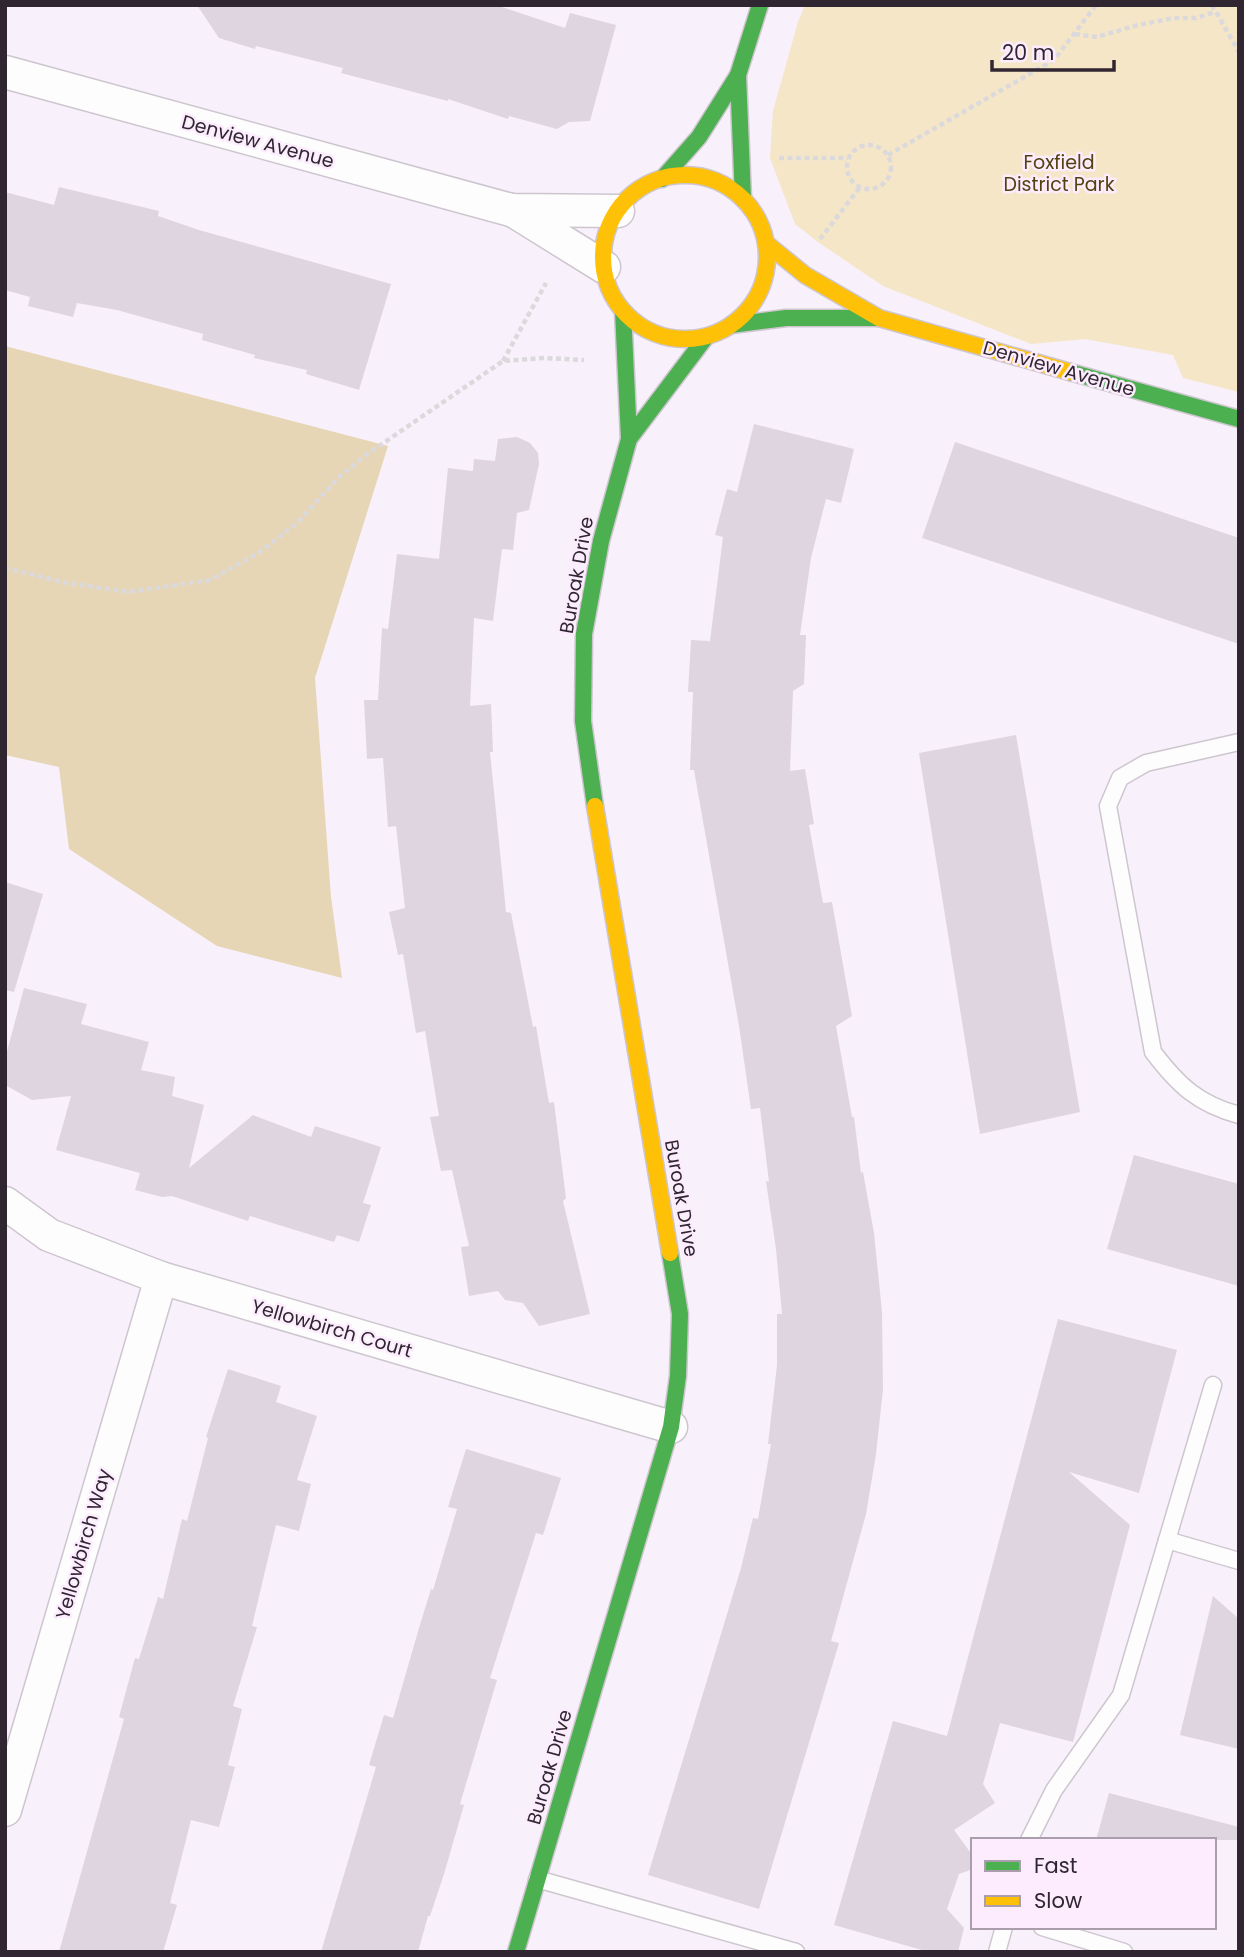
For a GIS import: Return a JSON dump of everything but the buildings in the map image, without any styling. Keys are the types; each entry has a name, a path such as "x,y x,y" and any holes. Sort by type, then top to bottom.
{"street":[{"path":"662,179 699,137 738,75 760,5"},
{"name":"Denview Avenue","path":"5,72 510,209 618,211"},
{"path":"738,75 743,199"},
{"path":"705,177 726,186 743,199 758,220 767,244 767,268 761,290 749,310 731,325 706,337 684,340 661,336 640,326 623,311 610,290 604,267 604,247 618,211 637,191 662,179 705,177"},
{"name":"Denview Avenue","path":"510,209 604,267"},
{"name":"Denview Avenue","path":"767,244 805,275 879,318 1239,419"},
{"name":"Buroak Drive","path":"516,1952 671,1427 678,1376 680,1314 600,844 583,721 584,634 601,541 629,439 623,311"},
{"name":"Denview Avenue","path":"731,325 786,318 879,318"},
{"name":"Buroak Drive","path":"629,439 706,337"},
{"name":"Yellowbirch Court","path":"5,1203 49,1234 161,1278 671,1427"},
{"name":"Yellowbirch Way","path":"5,1810 161,1278"}],"lane":[{"path":"1239,742 1146,763 1120,778 1108,806 1153,1052 1171,1076 1193,1097 1221,1111 1239,1115"},
{"path":"1030,1838 1054,1790 1121,1695 1213,1385"},
{"path":"1167,1541 1239,1561"},
{"path":"537,1879 796,1952"},
{"path":"997,1952 1003,1929"},
{"path":"1049,1929 1124,1952"}],"path":[{"path":"888,155 1054,60 1096,5"},
{"path":"1212,5 1239,52"},
{"path":"1074,34 1097,37 1138,25 1174,18 1196,18 1215,12"},
{"path":"868,144 879,147 888,155 890,173 886,181 878,187 865,189 853,183 847,172 848,158 857,148 868,144"},
{"path":"770,158 848,158"},
{"path":"818,242 860,187"},
{"path":"5,568 67,583 129,592 210,580 260,552 297,523 338,478 366,455 503,360 546,283"},
{"path":"503,360 584,360"}],"green space":[{"name":"Foxfield District Park","path":"805,5 1239,5 1239,392 1183,378 1173,355 1085,339 1031,344 883,286 795,224 770,158 773,111"}],"shaded area":[{"path":"5,346 388,446 315,678 331,897 342,978 217,946 69,849 59,767 5,755"}],"traffic: fast":[{"path":"662,179 699,137 738,75 760,5"},
{"path":"738,75 743,199"},
{"path":"595,806 583,721 584,634 601,541 629,439 623,311"},
{"path":"731,325 786,318 877,318"},
{"path":"629,439 706,337"},
{"path":"1070,372 1239,419"},
{"path":"516,1952 671,1427 678,1376 680,1314 670,1253"}],"traffic: slow":[{"path":"685,175 716,182 743,199 760,226 767,257 760,288 743,315 716,332 685,339 654,332 627,315 610,288 603,257 610,226 627,199 654,182 685,175"},
{"path":"767,244 805,275 879,318 1070,372"},
{"path":"595,806 670,1253"}]}
